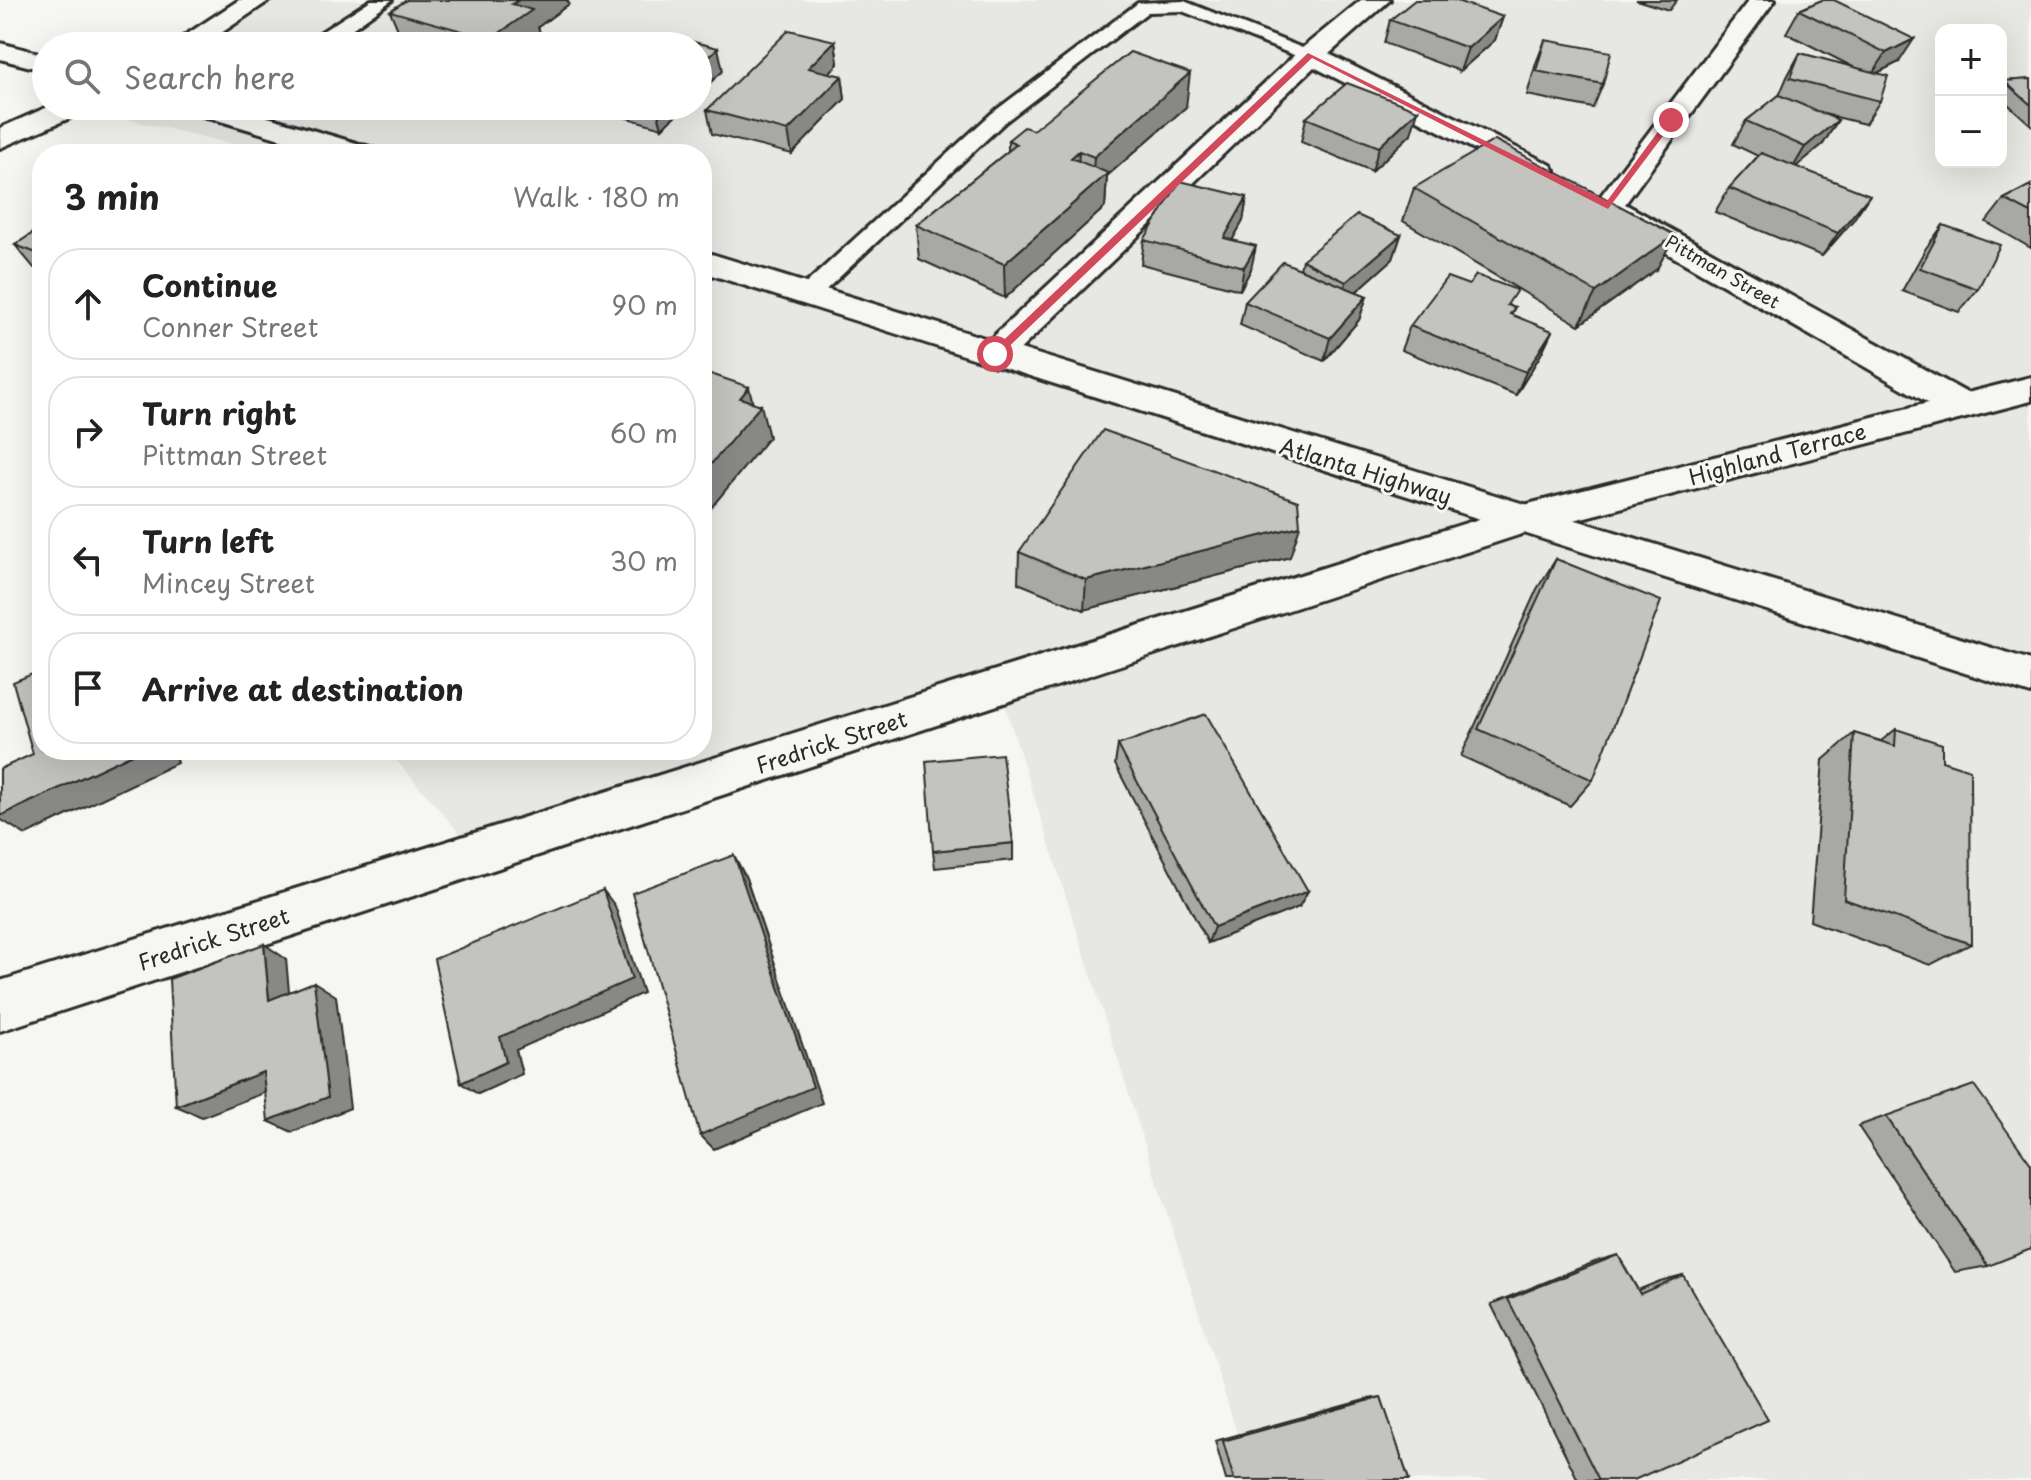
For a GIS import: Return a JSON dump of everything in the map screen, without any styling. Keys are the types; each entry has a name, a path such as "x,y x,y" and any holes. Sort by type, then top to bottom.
{"street":[{"path":"206,32 257,0"},
{"path":"995,354 1311,55 1377,0"},
{"path":"1608,206 1762,0"},
{"path":"0,51 32,59"},
{"name":"Pittman Street","path":"1311,55 1608,206 1960,405"},
{"path":"0,139 43,120"},
{"path":"248,120 329,144"},
{"name":"Atlanta Highway","path":"712,264 2031,677"},
{"name":"Highland Terrace","path":"1524,519 2031,389"},
{"name":"Fredrick Street","path":"0,1006 1524,519"}],"lane":[{"path":"333,32 383,0"},
{"path":"808,294 998,118 1144,7 1184,6 1311,55"}],"shaded area":[{"path":"256,0 2031,0 2031,1480 1252,1480 995,674 464,838 396,760 712,760 712,144 232,144 131,120 712,120 712,32 212,32"}],"building":[{"path":"407,0 519,0 512,4 532,10 501,32 466,32 390,11"},
{"path":"1415,0 1454,0 1503,17 1468,48 1390,20"},
{"path":"1822,0 1834,0 1914,39 1886,53 1799,10"},
{"path":"789,30 835,41 808,68 842,76 788,131 712,111 712,105"},
{"path":"1545,40 1611,52 1603,84 1536,71"},
{"path":"1130,52 1190,73 1094,157 1079,151 1071,158 1108,173 1004,264 916,225 1017,144 1008,140 1024,127 1033,130"},
{"path":"1800,53 1888,76 1880,101 1790,78"},
{"path":"2031,79 2031,105 2007,84 2007,81"},
{"path":"1347,83 1418,110 1379,147 1306,118"},
{"path":"1779,95 1838,120 1805,147 1746,121"},
{"path":"1495,140 1675,235 1596,292 1414,188"},
{"path":"1761,153 1870,195 1838,233 1729,188"},
{"path":"1180,181 1247,197 1224,238 1256,246 1244,267 1144,240"},
{"path":"2031,185 2031,213 2004,199"},
{"path":"1357,215 1401,235 1346,282 1302,260"},
{"path":"1943,225 2000,245 1978,289 1920,268"},
{"path":"32,234 32,251 15,245"},
{"path":"1283,262 1367,296 1330,338 1245,302"},
{"path":"1476,275 1517,290 1507,305 1515,307 1510,314 1552,331 1526,372 1410,326 1447,277 1469,285"},
{"path":"712,374 749,387 740,398 761,405 712,463"},
{"path":"1103,430 1298,501 1300,526 1086,580 1019,552"},
{"path":"1556,559 1661,601 1593,780 1478,729"},
{"path":"32,674 32,750 13,682"},
{"path":"1206,714 1308,891 1214,927 1118,745"},
{"path":"1896,729 1942,744 1942,761 1970,770 1971,944 1844,899 1854,733 1895,746"},
{"path":"32,754 32,760 120,760 0,816 0,769"},
{"path":"1002,754 1013,843 933,851 926,761"},
{"path":"734,855 813,1087 700,1135 632,893"},
{"path":"603,890 632,979 500,1037 506,1062 461,1083 434,959"},
{"path":"264,944 269,1000 314,982 328,1097 268,1121 263,1072 176,1106 169,979"},
{"path":"1974,1085 2031,1164 2031,1249 1988,1266 1886,1116"},
{"path":"1618,1255 1640,1294 1683,1275 1768,1420 1634,1480 1599,1480 1508,1299"},
{"path":"1381,1397 1409,1480 1234,1480 1223,1441"}],"route":[{"path":"995,354 1311,55 1608,206 1671,120"}]}
